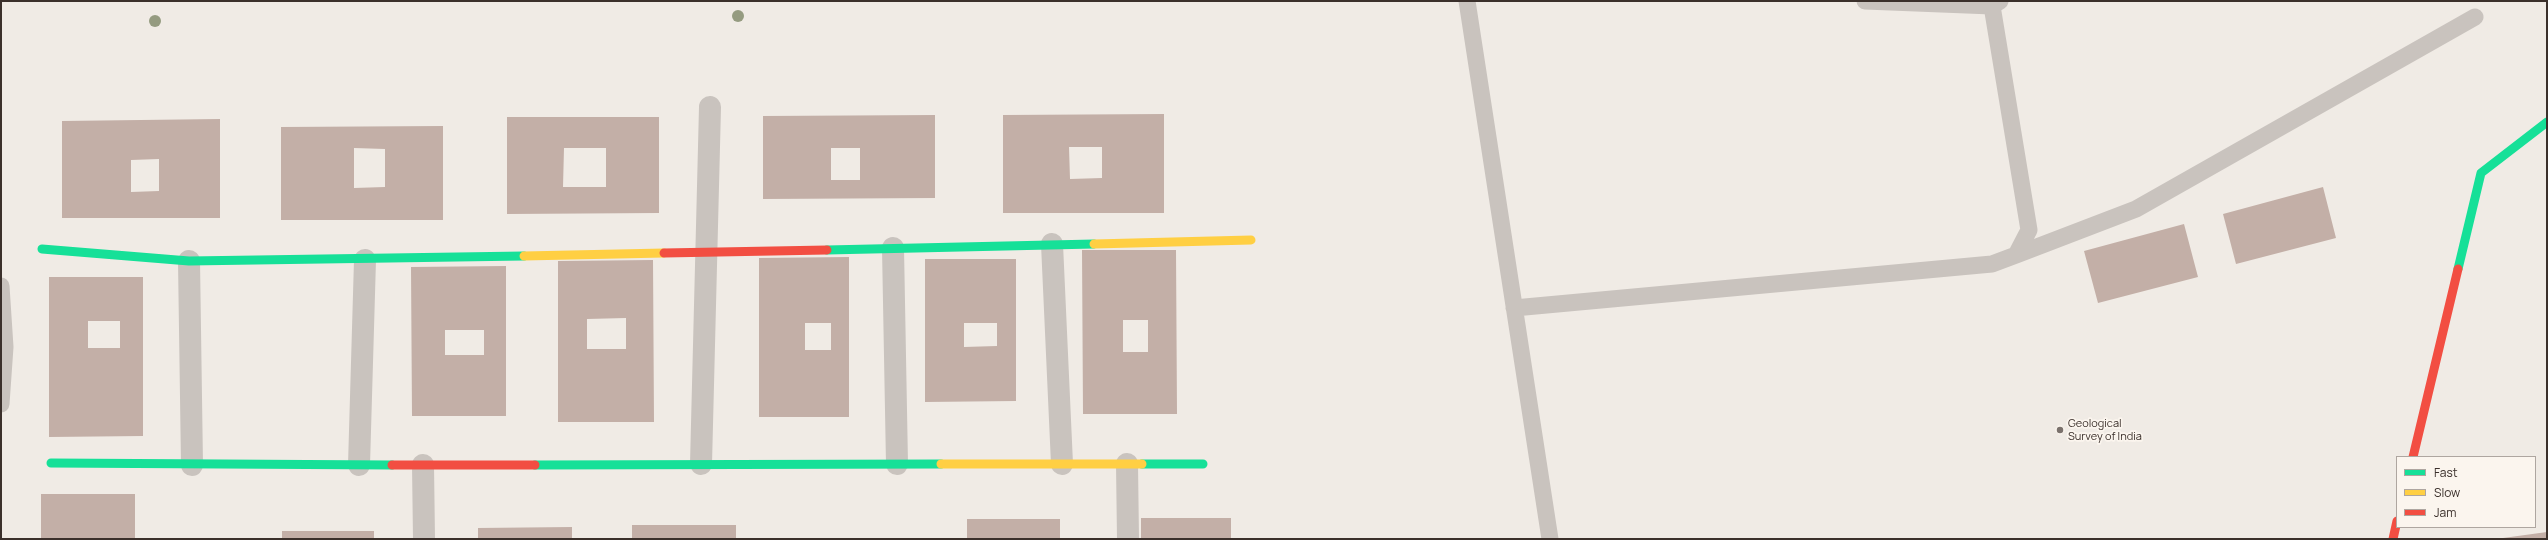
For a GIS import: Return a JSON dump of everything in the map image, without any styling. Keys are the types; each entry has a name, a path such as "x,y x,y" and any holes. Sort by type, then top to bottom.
{"street":[{"path":"701,464 710,107"},
{"path":"2413,456 2481,173 2547,122"},
{"path":"42,249 189,261 365,260 1251,240"},
{"path":"1052,244 1062,464"},
{"path":"893,248 897,464"},
{"path":"359,465 365,260"},
{"path":"189,261 192,465"},
{"path":"52,463 192,465 1203,464"},
{"path":"1127,464 1128,539"},
{"path":"423,465 424,539"},
{"path":"2393,539 2396,526"}],"lane":[{"path":"1467,1 1550,539"},
{"path":"1865,1 1996,4 2029,230 2016,256"},
{"path":"1514,308 1992,264 2136,209 2475,17"},
{"path":"1,286 5,347 1,404"}],"building":[{"path":"1164,114 1164,213 1003,213 1003,115","holes":["1069,147 1102,147 1102,178 1070,179"]},
{"path":"935,115 935,198 763,199 763,116","holes":["831,148 860,148 860,180 831,180"]},
{"path":"507,117 659,117 659,213 507,214","holes":["564,148 606,148 606,187 563,187"]},
{"path":"220,119 220,218 62,218 62,121","holes":["159,159 159,191 131,192 131,160"]},
{"path":"443,126 443,220 281,220 281,127","holes":["354,148 385,149 385,187 354,188"]},
{"path":"2323,187 2336,238 2236,264 2223,214"},
{"path":"2184,224 2198,277 2098,303 2084,251"},
{"path":"1082,250 1176,250 1177,414 1083,414","holes":["1123,320 1148,320 1148,352 1123,352"]},
{"path":"849,257 849,417 759,417 759,258","holes":["805,323 831,323 831,350 805,350"]},
{"path":"925,259 1016,259 1016,401 925,402","holes":["964,323 997,323 997,346 964,347"]},
{"path":"653,260 654,422 558,422 558,261","holes":["626,318 626,349 587,349 587,319"]},
{"path":"506,266 506,416 412,416 411,267","holes":["445,330 484,330 484,355 445,355"]},
{"path":"49,277 143,277 143,436 49,437","holes":["88,321 120,321 120,348 88,348"]},
{"path":"41,494 135,494 135,539 41,539"},
{"path":"1141,518 1231,518 1231,539 1141,539"},
{"path":"967,519 1060,519 1060,539 967,539"},
{"path":"632,525 736,525 736,539 632,539"},
{"path":"572,527 572,539 478,539 478,528"},
{"path":"282,531 374,531 374,539 282,539"},
{"path":"2547,532 2547,539 2503,539 2503,538"}],"traffic: fast":[{"path":"2458,269 2481,173 2547,122"},
{"path":"827,250 1094,244"},
{"path":"42,249 189,261 524,256"},
{"path":"51,463 392,465"},
{"path":"535,465 941,464"},
{"path":"1142,464 1203,464"}],"traffic: slow":[{"path":"1094,244 1251,240"},
{"path":"524,256 664,253"},
{"path":"941,464 1142,464"}],"traffic: jam":[{"path":"664,253 827,250"},
{"path":"2413,456 2458,269"},
{"path":"392,465 535,465"},
{"path":"2393,539 2396,526"}],"place":[{"name":"Geological Survey of India","path":"2060,430"}]}
